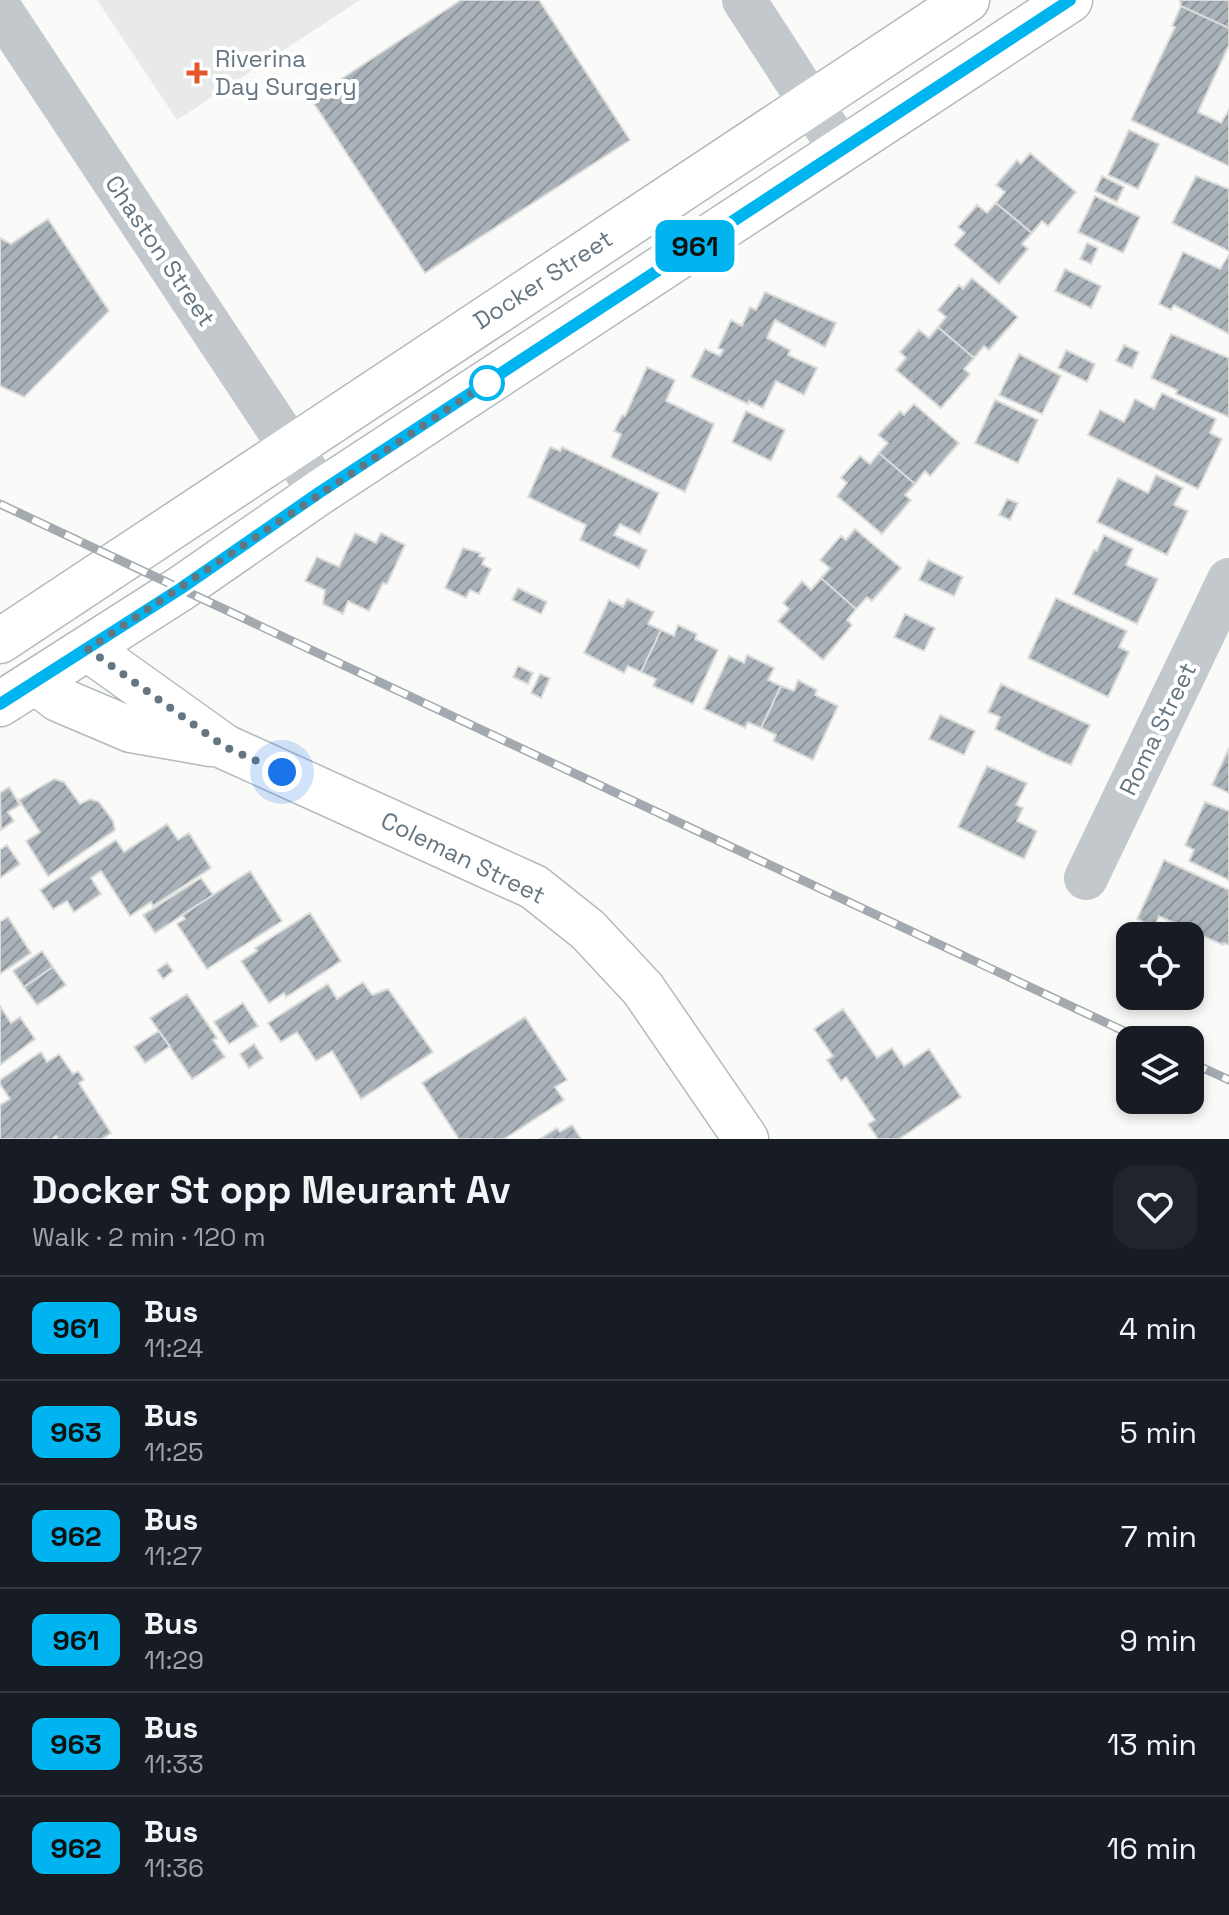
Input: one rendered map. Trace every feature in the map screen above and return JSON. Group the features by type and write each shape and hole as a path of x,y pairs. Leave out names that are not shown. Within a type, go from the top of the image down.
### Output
{"main road":[{"name":"Docker Street","path":"0,641 967,0"},
{"path":"18,693 1070,0"},
{"name":"Coleman Street","path":"88,649 225,747 534,887 588,930 643,989 746,1139"},
{"name":"Coleman Street","path":"18,693 58,699 131,730 225,747"}],"street":[{"path":"744,0 841,150"},
{"name":"Chaston Street","path":"0,9 320,492"},
{"name":"Roma Street","path":"1086,878 1229,580"}],"shaded area":[{"name":"Riverina Day Surgery","path":"97,0 360,0 177,120"}],"building":[{"path":"461,0 539,0 630,140 425,273 311,99"},
{"path":"1180,0 1229,0 1229,28 1181,6"},
{"path":"1181,6 1229,28 1229,45 1198,112 1221,123 1229,110 1229,166 1131,120 1175,27 1172,26"},
{"path":"1129,130 1159,144 1138,189 1108,175"},
{"path":"1030,153 1076,192 1048,226 1042,221 1032,233 996,203 1005,192 996,185 1017,160 1021,164"},
{"path":"1102,176 1124,187 1117,202 1095,191"},
{"path":"1196,176 1229,189 1229,251 1172,223"},
{"path":"1095,196 1140,217 1123,253 1078,232"},
{"path":"996,203 1032,233 1022,244 1028,249 999,284 954,245 965,233 958,227 977,205 987,213"},
{"path":"48,219 109,311 24,397 0,386 0,238 11,244"},
{"path":"1087,243 1098,248 1091,264 1080,259"},
{"path":"1183,252 1220,269 1229,255 1229,334 1174,305 1171,310 1159,304"},
{"path":"1065,269 1101,286 1091,308 1055,291"},
{"path":"972,278 1018,317 989,350 984,346 974,358 938,327 946,317 938,310 959,285 963,289"},
{"path":"765,292 836,323 825,347 775,320 767,338 790,350 788,355 817,368 804,395 776,381 763,408 691,377 705,349 720,356 723,350 718,348 731,320 742,326 750,307 756,310"},
{"path":"938,327 974,358 964,369 970,374 941,408 896,370 906,358 900,352 919,330 929,338"},
{"path":"1171,334 1229,358 1229,417 1176,394 1177,390 1151,378"},
{"path":"1124,345 1139,352 1132,368 1116,361"},
{"path":"1066,350 1095,364 1087,382 1058,368"},
{"path":"1019,354 1061,376 1042,414 999,395"},
{"path":"647,367 675,380 666,401 714,424 685,492 611,457 621,434 614,431 622,415 625,416"},
{"path":"1162,393 1216,419 1210,433 1222,439 1198,489 1088,435 1100,410 1124,422 1135,399 1154,409"},
{"path":"995,400 1038,420 1018,463 975,443"},
{"path":"914,404 959,443 930,476 925,471 915,484 879,453 888,443 878,435 900,411 904,415"},
{"path":"746,411 785,430 771,461 732,442"},
{"path":"550,447 560,451 562,447 659,493 640,534 620,524 614,535 647,550 639,568 580,540 586,525 528,497"},
{"path":"879,453 915,484 905,495 911,500 882,534 837,496 847,483 841,478 860,456 870,464"},
{"path":"1156,475 1183,488 1174,505 1188,511 1167,555 1097,522 1118,478 1148,493"},
{"path":"1007,499 1018,503 1010,520 999,515"},
{"path":"855,529 901,568 872,601 867,597 856,609 821,578 830,568 820,560 841,536 846,540"},
{"path":"355,533 376,543 381,533 405,545 387,584 383,583 369,611 348,601 343,614 323,604 325,590 305,581 317,557 339,567"},
{"path":"1104,535 1133,549 1126,565 1158,579 1137,624 1073,594"},
{"path":"463,548 480,553 479,556 485,558 482,564 491,569 479,594 470,590 466,598 445,588"},
{"path":"928,560 963,577 954,596 919,580"},
{"path":"821,578 856,609 847,620 852,625 823,660 778,621 789,609 783,603 802,581 811,590"},
{"path":"518,588 547,602 541,614 512,600"},
{"path":"1056,598 1127,631 1119,647 1129,652 1108,697 1028,658"},
{"path":"627,599 654,612 648,624 661,630 641,672 628,666 624,673 584,653 609,600 623,607"},
{"path":"905,614 935,628 924,651 894,637"},
{"path":"678,625 697,634 695,639 718,650 693,704 653,686 656,679 641,672 661,630 674,636"},
{"path":"747,655 774,668 768,680 781,686 761,728 748,722 745,728 704,709 729,656 744,663"},
{"path":"518,666 533,673 528,684 513,677"},
{"path":"540,674 550,678 541,698 531,693"},
{"path":"798,680 817,690 815,695 838,706 813,760 773,741 776,735 761,728 781,686 794,691"},
{"path":"1001,684 1090,725 1071,765 995,729 1000,717 988,712"},
{"path":"940,715 975,731 964,755 929,739"},
{"path":"1229,748 1229,793 1212,785"},
{"path":"987,766 1027,783 1016,805 1023,808 1017,821 1037,831 1024,859 958,827"},
{"path":"54,779 64,782 80,804 90,799 99,802 113,821 115,830 48,876 26,841 40,832 19,800"},
{"path":"9,787 20,805 8,812 14,821 1,830 0,793"},
{"path":"1205,802 1229,811 1229,880 1189,861 1194,850 1185,845"},
{"path":"167,824 178,840 189,833 211,868 153,906 151,902 130,916 101,871 91,878 101,894 74,912 67,901 53,909 40,890 116,840 124,852"},
{"path":"7,845 20,864 0,878 0,850"},
{"path":"1164,860 1229,890 1229,945 1204,936 1204,922 1172,922 1159,916 1156,922 1137,919"},
{"path":"250,871 282,921 207,969 177,924 185,919 182,915"},
{"path":"201,878 213,895 155,933 143,915"},
{"path":"310,913 341,961 286,997 284,993 269,1003 241,961 257,951 255,948"},
{"path":"8,917 31,953 0,974 0,922"},
{"path":"42,951 53,967 24,987 13,971"},
{"path":"167,963 173,971 163,979 157,970"},
{"path":"53,967 66,985 37,1005 24,987"},
{"path":"363,982 372,995 388,989 433,1052 361,1099 332,1051 316,1061 297,1032 281,1042 268,1023 328,984 337,999"},
{"path":"187,994 217,1038 213,1040 225,1057 192,1079 150,1018"},
{"path":"243,1003 258,1026 229,1044 214,1022"},
{"path":"0,1006 11,1023 20,1017 35,1039 0,1065"},
{"path":"843,1009 877,1058 892,1048 904,1066 929,1049 961,1097 899,1139 878,1139 868,1124 875,1120 846,1077 841,1081 827,1060 833,1056 814,1029"},
{"path":"525,1017 567,1080 555,1087 564,1100 504,1139 459,1139 422,1083"},
{"path":"159,1031 170,1046 145,1063 134,1047"},
{"path":"254,1044 263,1058 249,1068 240,1054"},
{"path":"41,1052 47,1062 59,1054 73,1074 78,1071 84,1080 79,1083 111,1133 102,1139 58,1139 56,1136 52,1139 0,1139 0,1105 10,1099 0,1080"},
{"path":"572,1125 581,1139 540,1139 557,1128 560,1132"}],"railway":[{"path":"0,504 1116,1027"},
{"path":"1204,1068 1229,1080"}],"bus line":[{"name":"961","path":"0,704 180,589 320,492 1070,0"}],"place":[{"name":"Riverina Day Surgery","path":"197,73"}],"route":[{"path":"282,772 225,747 88,649 487,383"}]}
